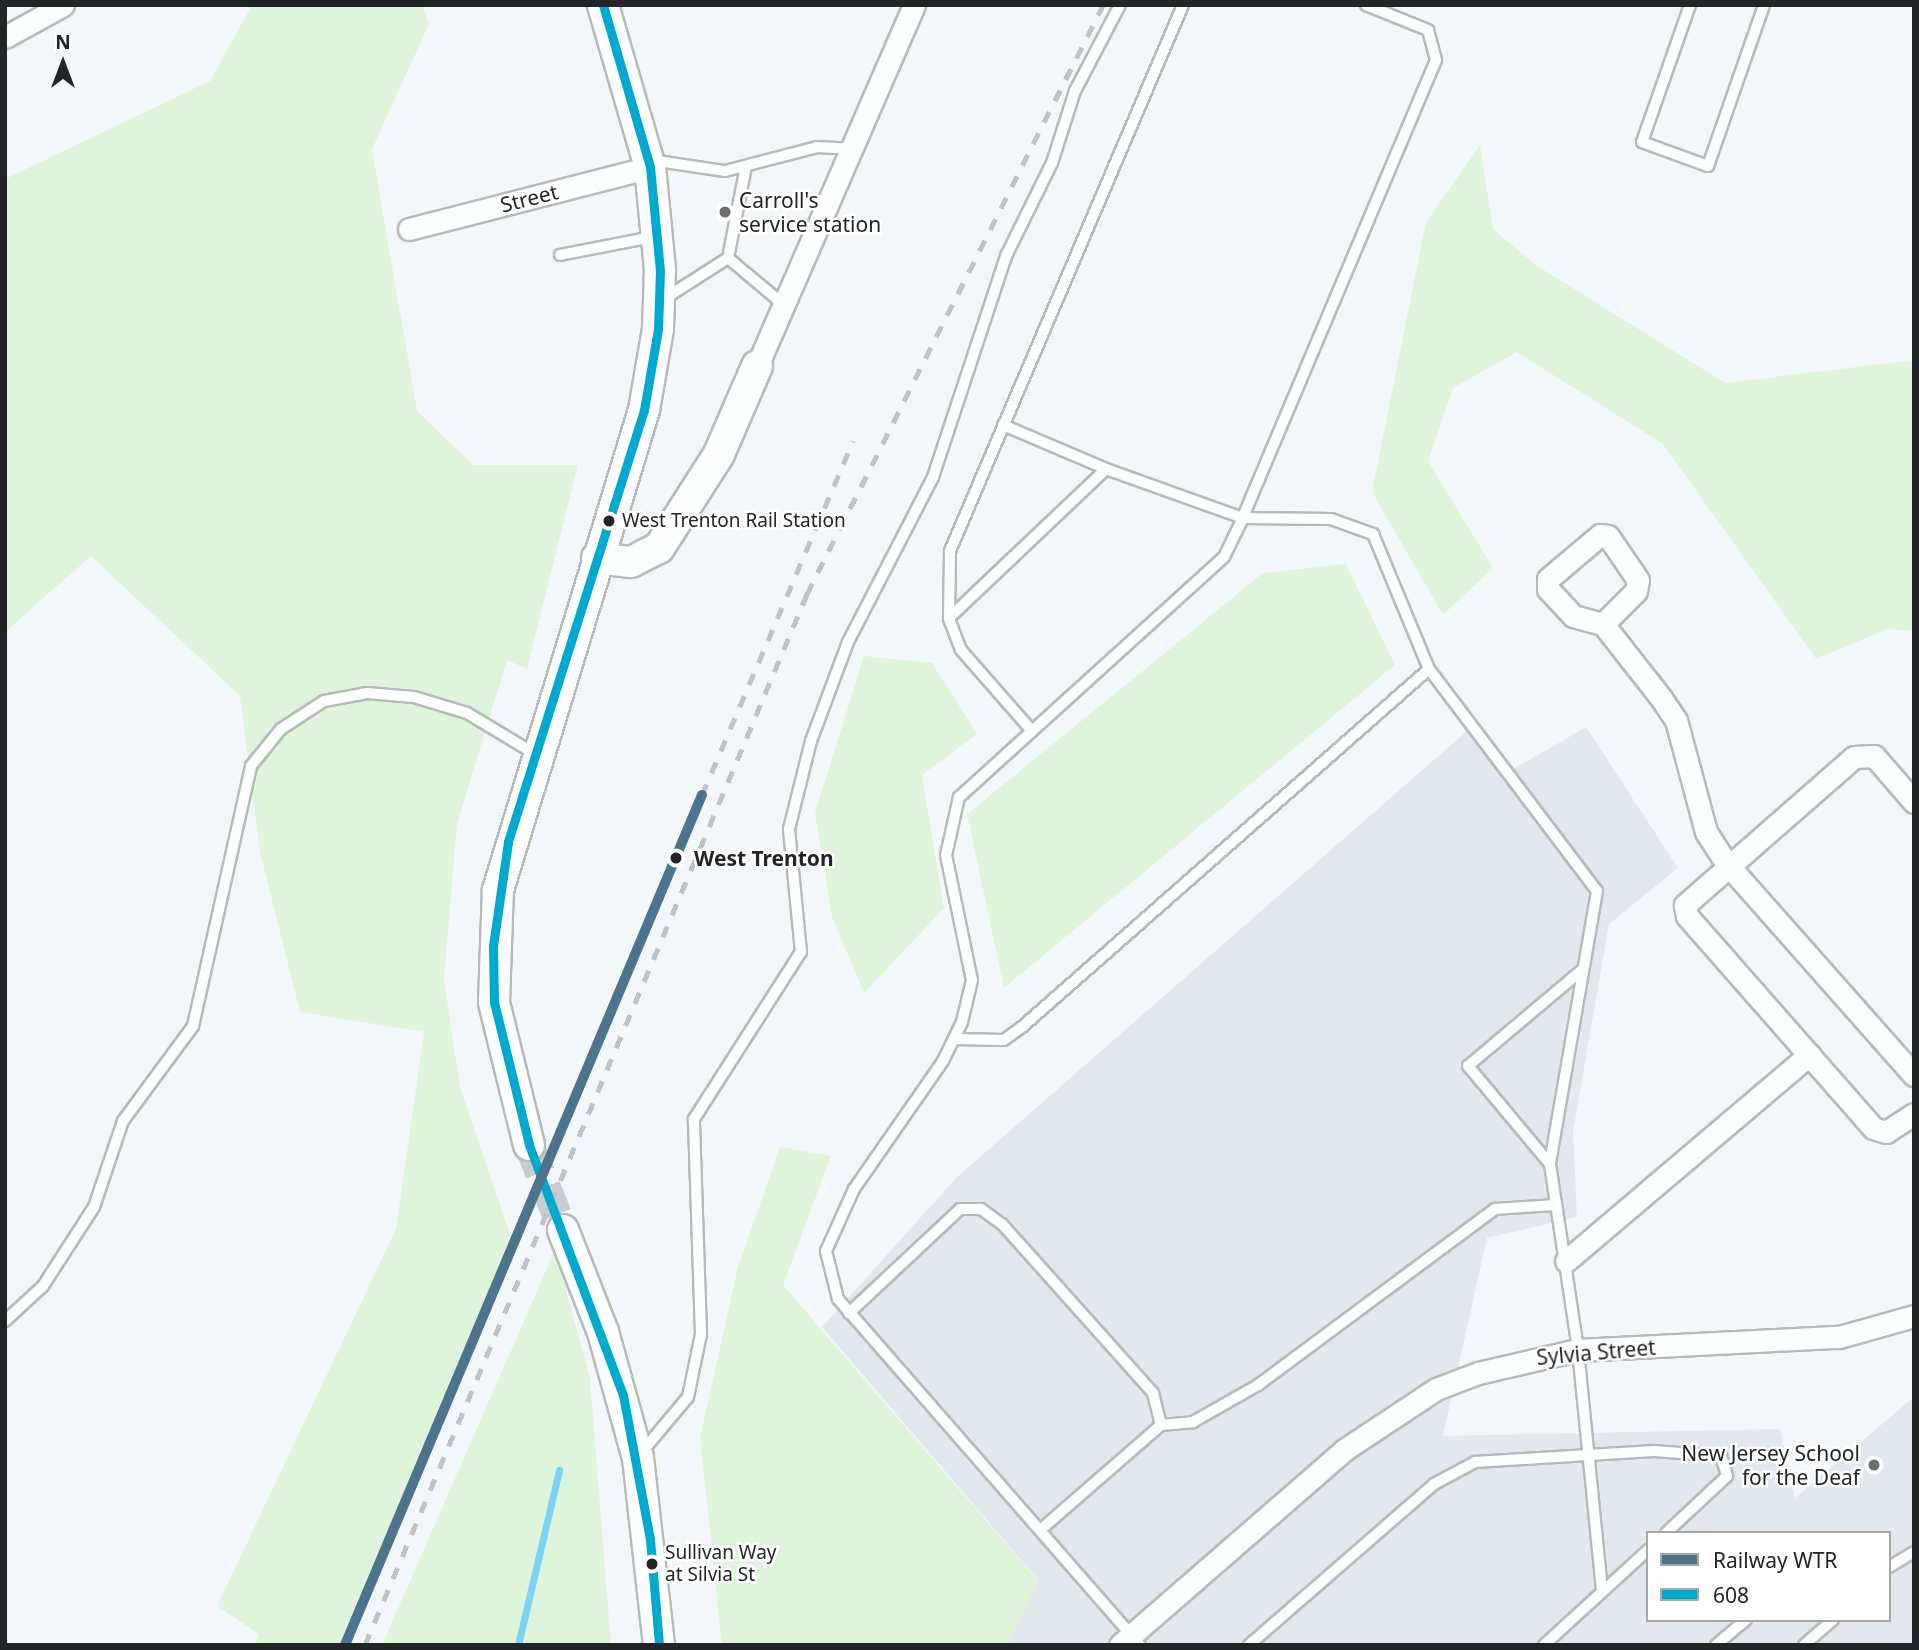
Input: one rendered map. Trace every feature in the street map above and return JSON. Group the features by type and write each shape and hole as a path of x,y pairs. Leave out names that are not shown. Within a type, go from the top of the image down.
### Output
{"main road":[{"path":"529,1145 503,1058 493,946 508,842 645,410 659,303 658,236 649,164 603,5"},
{"path":"597,558 631,562 659,548 719,454 757,366"},
{"path":"563,1230 603,1332 638,1458 659,1645"}],"street":[{"path":"5,37 63,5"},
{"path":"757,366 914,5"},
{"name":"Street","path":"409,229 649,164"},
{"path":"1603,624 1636,591 1637,580 1608,536 1600,535 1547,584 1573,617 1603,624 1676,720 1706,832 1727,864 1914,1075"},
{"path":"1914,802 1874,756 1854,757 1689,896 1687,916 1873,1128 1886,1132 1914,1114"},
{"path":"1566,1261 1809,1055"},
{"name":"Sylvia Street","path":"1130,1642 1385,1419 1478,1373 1578,1350 1827,1338 1914,1316"}],"lane":[{"path":"638,1458 688,1397 701,1334 694,1119 801,952 789,829 811,741 848,642 933,477 1006,256 1052,163 1075,91 1120,5"},
{"path":"1032,731 961,650 949,618 950,551 1183,5"},
{"path":"1130,1642 1040,1530 849,1313 831,1287 828,1243 854,1189 954,1039 972,980 946,855 949,820 959,797 1224,557 1243,518 1436,60 1428,30 1366,5"},
{"path":"1690,5 1642,142 1709,166 1764,5"},
{"path":"649,164 725,171 817,147 851,149"},
{"path":"659,303 728,258 746,166"},
{"path":"560,255 658,236"},
{"path":"728,258 784,305"},
{"path":"1003,425 1105,468 1243,518 1331,519 1373,534 1429,670 1597,891 1550,1164 1578,1350 1602,1592"},
{"path":"949,618 1105,468"},
{"path":"954,1039 1004,1040 1022,1027 1429,670"},
{"path":"5,1321 43,1286 94,1207 123,1121 193,1026 250,766 281,729 324,701 367,693 414,696 467,713 535,754"},
{"path":"1550,1164 1468,1066 1583,969"},
{"path":"1040,1530 1161,1425 1193,1422 1258,1385 1495,1209 1556,1205"},
{"path":"849,1313 960,1209 981,1209 1002,1224 1153,1392 1161,1425"},
{"path":"1249,1645 1459,1467 1588,1455 1721,1456 1727,1476 1668,1531"},
{"path":"1544,1645 1646,1552"},
{"path":"1891,1566 1914,1552"},
{"path":"1716,1645 1744,1622"},
{"path":"1804,1645 1831,1622"}],"shaded area":[{"path":"1586,727 1678,868 1609,924 1573,1132 1577,1217 1487,1238 1443,1436 1780,1429 1795,1498 1914,1397 1914,1645 1007,1645 1038,1580 822,1327 957,1177 1467,731 1505,774"}],"green space":[{"path":"252,5 422,5 429,24 372,149 417,411 473,465 578,465 527,669 507,660 457,824 444,979 460,1087 515,1249 350,1645 255,1645 259,1634 217,1606 396,1229 424,1032 300,1012 260,852 240,696 91,556 5,632 5,179 210,81"},
{"path":"1480,145 1493,229 1536,265 1725,383 1914,360 1914,631 1887,629 1816,659 1663,444 1517,352 1453,388 1428,461 1493,568 1443,615 1372,492 1426,222"},
{"path":"1346,564 1395,665 1004,988 967,814 1263,573"},
{"path":"864,656 932,663 977,734 922,775 944,908 864,993 832,917 815,813"},
{"path":"780,1147 831,1156 783,1285 1038,1581 1007,1645 722,1645 700,1437 738,1267"},
{"path":"555,1250 590,1378 611,1645 382,1645"}],"waterway":[{"path":"518,1645 559,1470"}],"tunnel":[{"path":"529,1145 563,1230"}],"railway":[{"path":"365,1645 807,594 1103,5"},
{"path":"702,795 853,441"}],"rail line":[{"name":"WTR","path":"345,1645 702,795"}],"transit line":[{"name":"608","path":"603,5 650,167 660,270 658,329 644,410 508,842 493,946 494,1002 529,1145 623,1395 650,1539 659,1645"}],"place":[{"name":"Carroll's service station","path":"725,212"},
{"name":"West Trenton Rail Station","path":"609,521"},
{"name":"West Trenton","path":"676,858"},
{"name":"New Jersey School for the Deaf","path":"1874,1465"},
{"name":"Sullivan Way at Silvia St","path":"652,1564"}]}
